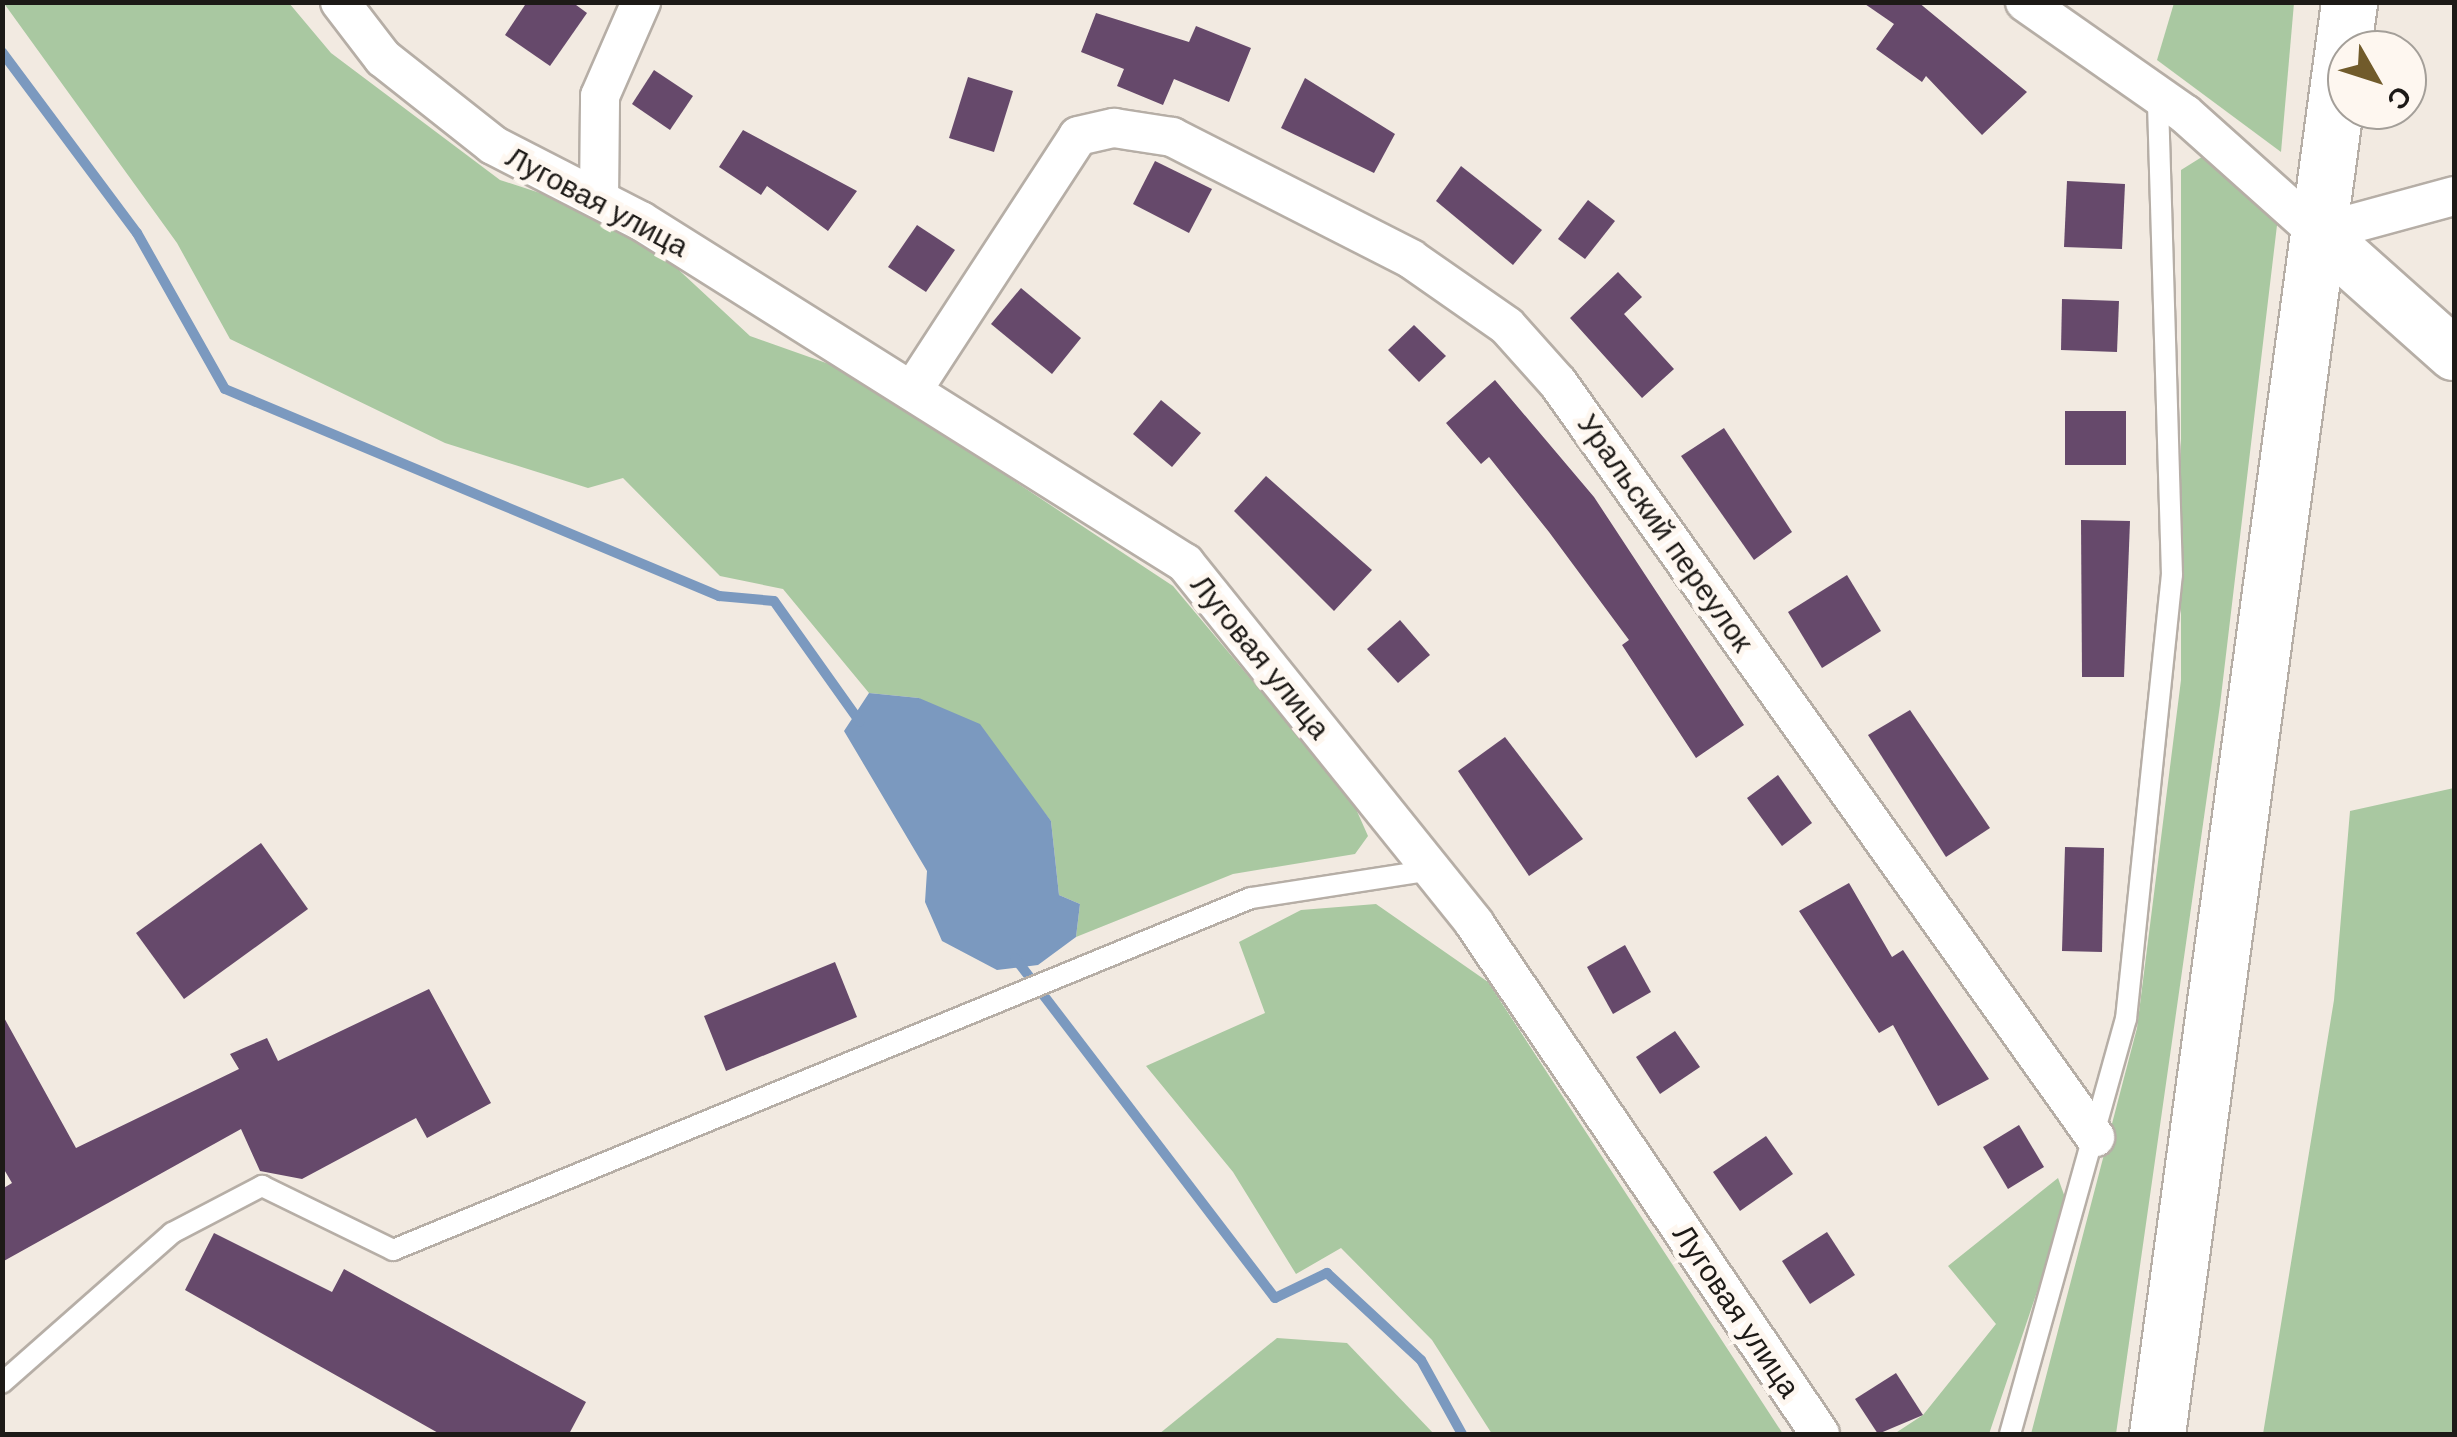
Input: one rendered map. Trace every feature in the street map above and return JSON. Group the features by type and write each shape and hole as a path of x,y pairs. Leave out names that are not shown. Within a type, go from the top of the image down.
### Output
{"main road":[{"path":"2157,1434 2350,2"}],"street":[{"name":"Луговая улица","path":"340,2 383,58 493,145 598,199 1185,563 1431,870 1820,1434"},
{"path":"598,199 600,96 641,2"},
{"path":"2025,2 2158,95 2454,354"},
{"name":"Уральский переулок","path":"912,391 1078,136 1114,128 1172,137 1411,259 1507,326 1558,382 2095,1137"},
{"path":"2318,233 2454,196"}],"lane":[{"path":"2010,1434 2126,1019 2172,575 2158,95"},
{"path":"2,1383 172,1233 262,1186 392,1250 1251,898 1431,870"}],"green space":[{"path":"3,2 289,3 331,53 500,180 592,210 668,260 750,336 846,370 1173,586 1352,800 1368,836 1355,854 1233,874 1076,937 1080,904 1059,895 1051,821 1021,783 919,698 869,693 783,589 720,576 623,478 588,488 445,443 230,339 177,243"},
{"path":"2174,3 2294,3 2281,152 2157,60"},
{"path":"2205,155 2280,200 2220,705 2116,1434 2031,1434 2137,1028 2181,680 2181,170"},
{"path":"2454,788 2454,1434 2263,1434 2334,1000 2350,811"},
{"path":"1376,904 1488,982 1783,1434 1492,1434 1432,1340 1341,1248 1296,1274 1233,1172 1146,1066 1265,1013 1239,942 1301,910"},
{"path":"2058,1178 2067,1203 1989,1434 1894,1434 1923,1415 1996,1324 1948,1266"},
{"path":"1277,1338 1347,1343 1434,1434 1159,1434"}],"water":[{"path":"869,693 919,698 980,724 1051,821 1059,895 1080,904 1076,937 1038,965 997,970 942,941 925,902 927,871 844,731"}],"building":[{"path":"527,2 572,2 587,13 550,66 505,35"},
{"path":"1862,2 1918,2 2027,92 1982,135 1926,76 1922,82 1876,49 1894,24"},
{"path":"1096,13 1189,42 1196,26 1251,48 1229,102 1174,79 1163,105 1117,86 1124,69 1081,52"},
{"path":"654,70 693,96 670,130 632,104"},
{"path":"968,77 1013,91 994,152 949,138"},
{"path":"1305,78 1395,134 1374,173 1281,128"},
{"path":"743,130 857,191 828,231 767,186 761,195 719,167"},
{"path":"1155,161 1212,189 1189,233 1133,204"},
{"path":"1461,166 1542,230 1513,265 1436,201"},
{"path":"2067,181 2125,184 2122,249 2064,247"},
{"path":"1588,200 1615,221 1585,259 1558,239"},
{"path":"917,225 955,250 926,292 888,267"},
{"path":"1618,272 1642,297 1624,314 1674,369 1642,398 1570,318"},
{"path":"1021,288 1081,338 1052,374 991,324"},
{"path":"2062,299 2119,301 2117,352 2061,350"},
{"path":"1414,325 1446,356 1419,382 1388,350"},
{"path":"1495,380 1594,497 1744,725 1696,758 1622,645 1629,640 1549,532 1489,457 1481,464 1446,423"},
{"path":"1161,400 1201,433 1172,467 1133,434"},
{"path":"2065,411 2126,411 2126,465 2065,465"},
{"path":"1724,428 1792,532 1754,560 1681,456"},
{"path":"1266,476 1372,570 1334,611 1234,511"},
{"path":"2081,520 2130,521 2124,677 2082,677"},
{"path":"1847,575 1881,631 1822,668 1788,612"},
{"path":"1400,620 1430,655 1398,683 1367,649"},
{"path":"1910,710 1990,828 1946,857 1868,735"},
{"path":"1505,737 1583,839 1529,876 1458,771"},
{"path":"1778,775 1812,823 1782,846 1747,798"},
{"path":"261,843 308,909 184,999 136,933"},
{"path":"2065,847 2104,848 2102,952 2062,951"},
{"path":"1849,883 1892,957 1903,950 1989,1079 1938,1106 1893,1025 1879,1033 1799,911"},
{"path":"1625,945 1651,992 1613,1014 1587,967"},
{"path":"835,962 857,1017 726,1071 704,1016"},
{"path":"429,989 491,1103 427,1138 416,1118 302,1179 260,1171 241,1129 2,1262 2,1189 12,1183 2,1166 2,1014 76,1148 239,1069 230,1054 267,1038 278,1061"},
{"path":"1675,1031 1700,1067 1660,1094 1636,1057"},
{"path":"2019,1125 2044,1167 2008,1189 1983,1147"},
{"path":"1766,1136 1793,1174 1740,1211 1713,1172"},
{"path":"1827,1232 1855,1275 1810,1304 1782,1261"},
{"path":"214,1233 332,1292 344,1269 586,1402 569,1434 440,1434 185,1290"},
{"path":"1896,1373 1923,1415 1878,1434 1855,1399"}],"waterway":[{"path":"2,52 137,233 225,389 719,596 774,601 860,722"},
{"path":"1015,958 1275,1298 1327,1273 1421,1360 1462,1434"}]}
